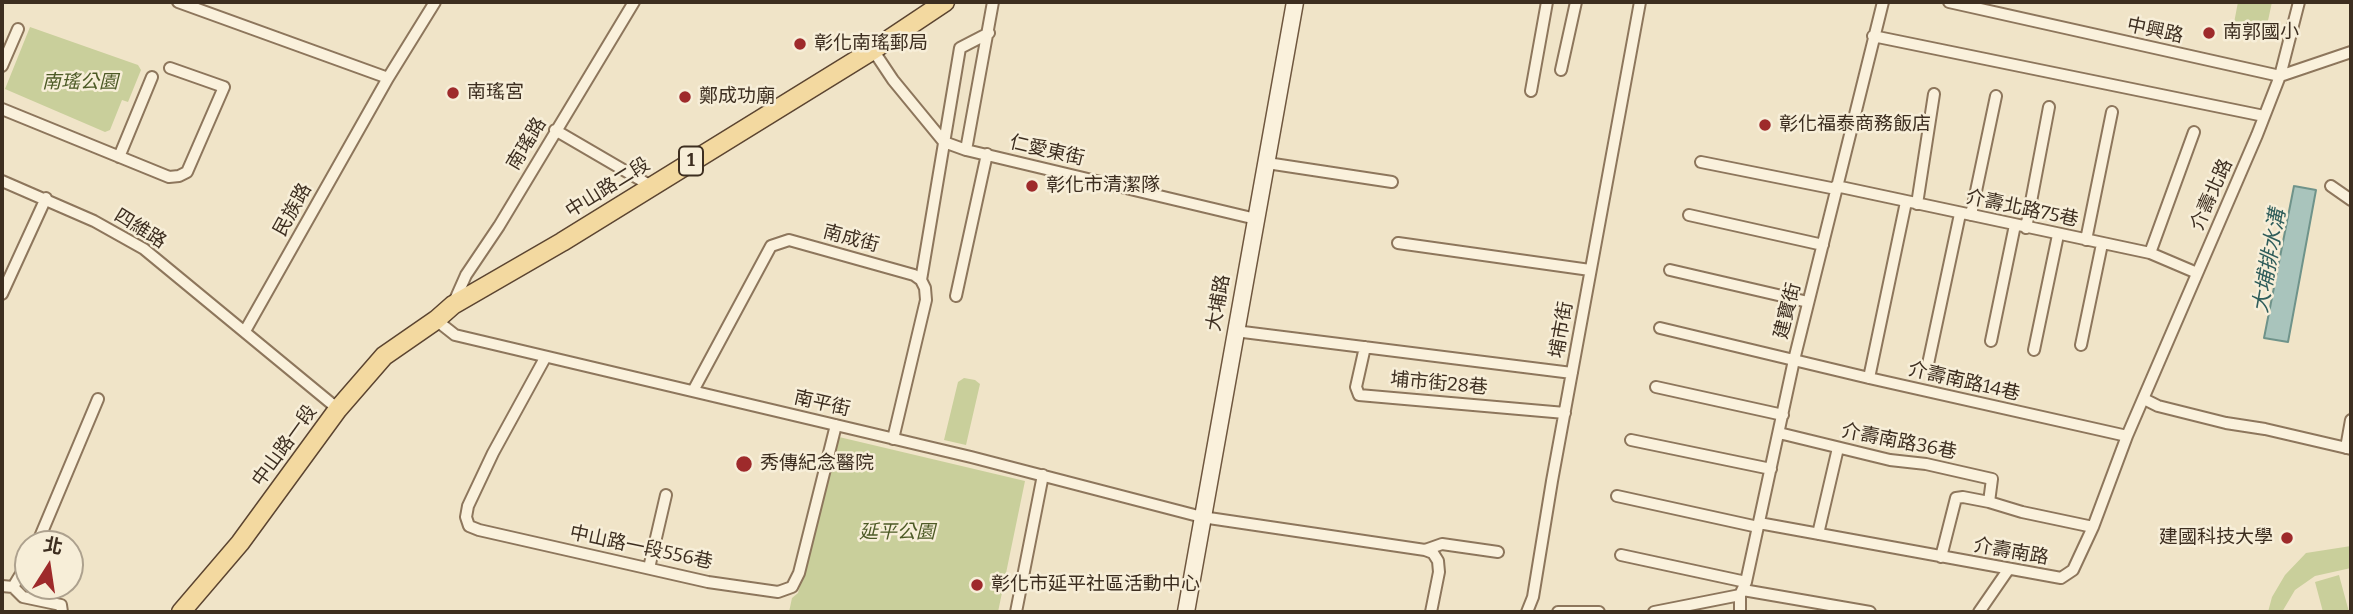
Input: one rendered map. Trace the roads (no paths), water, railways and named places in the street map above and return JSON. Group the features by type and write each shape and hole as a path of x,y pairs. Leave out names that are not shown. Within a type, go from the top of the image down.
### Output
{"main road":[{"name":"中山路二段","path":"436,320 453,305 562,242 873,50 945,2"},
{"name":"大埔路","path":"1186,612 1295,2"},
{"name":"中山路一段","path":"181,612 240,543 338,409 384,356 436,320"}],"street":[{"path":"178,2 388,78"},
{"name":"民族路","path":"245,331 388,78 435,2"},
{"name":"南瑤路","path":"453,305 466,275 499,226 634,2"},
{"path":"967,150 993,2"},
{"path":"1531,91 1547,2"},
{"path":"1562,71 1576,2"},
{"name":"埔市街","path":"1235,331 1572,373 1640,2"},
{"name":"建寶街","path":"1740,612 1794,360 1883,2"},
{"name":"中興路","path":"1949,2 2280,76"},
{"name":"介壽北路","path":"2144,399 2280,76 2299,2"},
{"path":"2,66 18,29"},
{"path":"893,439 926,300 926,288 921,280 960,48 989,33"},
{"path":"1873,36 2264,116"},
{"path":"873,50 892,80 944,142"},
{"path":"2280,76 2351,52"},
{"path":"2,109 169,177 179,176 187,172 224,88 170,68"},
{"path":"119,157 152,77"},
{"path":"1869,378 1912,203 1934,94"},
{"path":"1928,364 1996,96"},
{"path":"1991,341 2049,107"},
{"path":"2086,240 2112,112"},
{"path":"555,130 651,186"},
{"path":"2150,253 2194,132"},
{"name":"仁愛東街","path":"944,142 967,150 1256,219"},
{"path":"956,296 987,154"},
{"name":"介壽北路75巷","path":"1701,162 2150,253 2197,273"},
{"path":"1267,163 1392,182"},
{"name":"四維路","path":"2,181 46,198 144,249 245,331"},
{"path":"2331,186 2351,200"},
{"path":"2,294 46,198"},
{"path":"1689,215 1823,245"},
{"path":"2034,350 2058,235"},
{"name":"南成街","path":"693,391 771,246 789,240 914,275 921,280"},
{"path":"1398,243 1590,270"},
{"path":"2081,345 2102,244"},
{"path":"1670,270 1808,302"},
{"name":"南平街","path":"436,320 456,335 545,358 836,425 1202,517 1424,550 1442,544 1498,552"},
{"name":"介壽南路14巷","path":"1660,328 2127,436"},
{"path":"245,331 338,409"},
{"name":"埔市街28巷","path":"1365,347 1356,387 1359,395 1565,413"},
{"name":"中山路一段556巷","path":"545,358 493,453 468,506 468,526 708,582 779,592 792,587 799,573 836,425"},
{"path":"1527,612 1532,597 1572,373"},
{"path":"1656,387 1783,415"},
{"path":"2144,399 2158,406 2225,423 2265,429 2348,449 2351,420"},
{"name":"介壽南路","path":"1617,496 1759,525 2061,578 2073,570 2093,527 2144,399"},
{"path":"43,530 98,400"},
{"name":"介壽南路36巷","path":"1779,433 1838,449 1889,460 1926,464 1992,479 1989,502"},
{"path":"1631,440 1771,469"},
{"path":"1818,534 1838,449"},
{"path":"1016,612 1042,475"},
{"path":"649,568 666,495"},
{"path":"1941,557 1956,498 1989,502 2093,527"},
{"path":"1424,550 1433,553 1438,561 1439,572 1431,612"},
{"path":"1621,555 1743,589 1870,612"},
{"path":"1979,612 2008,570"},
{"path":"7,587 23,597 61,605 62,612"},
{"path":"1654,612 1743,589"},
{"path":"1558,612 1599,612"}],"water":[{"path":"2294,186 2316,190 2288,342 2264,338"}],"place":[{"name":"南郭國小","path":"2209,33"},
{"name":"彰化南瑤郵局","path":"800,44"},
{"name":"南瑤宮","path":"453,93"},
{"name":"鄭成功廟","path":"685,97"},
{"name":"彰化福泰商務飯店","path":"1765,125"},
{"name":"彰化市清潔隊","path":"1032,186"},
{"name":"秀傳紀念醫院","path":"744,464"},
{"name":"建國科技大學","path":"2287,538"},
{"name":"彰化市延平社區活動中心","path":"977,585"}],"park label":[{"name":"南瑤公園","path":"80,83"},
{"name":"延平公園","path":"897,533"}],"water label":[{"name":"大埔排水溝","path":"2270,261"}]}
